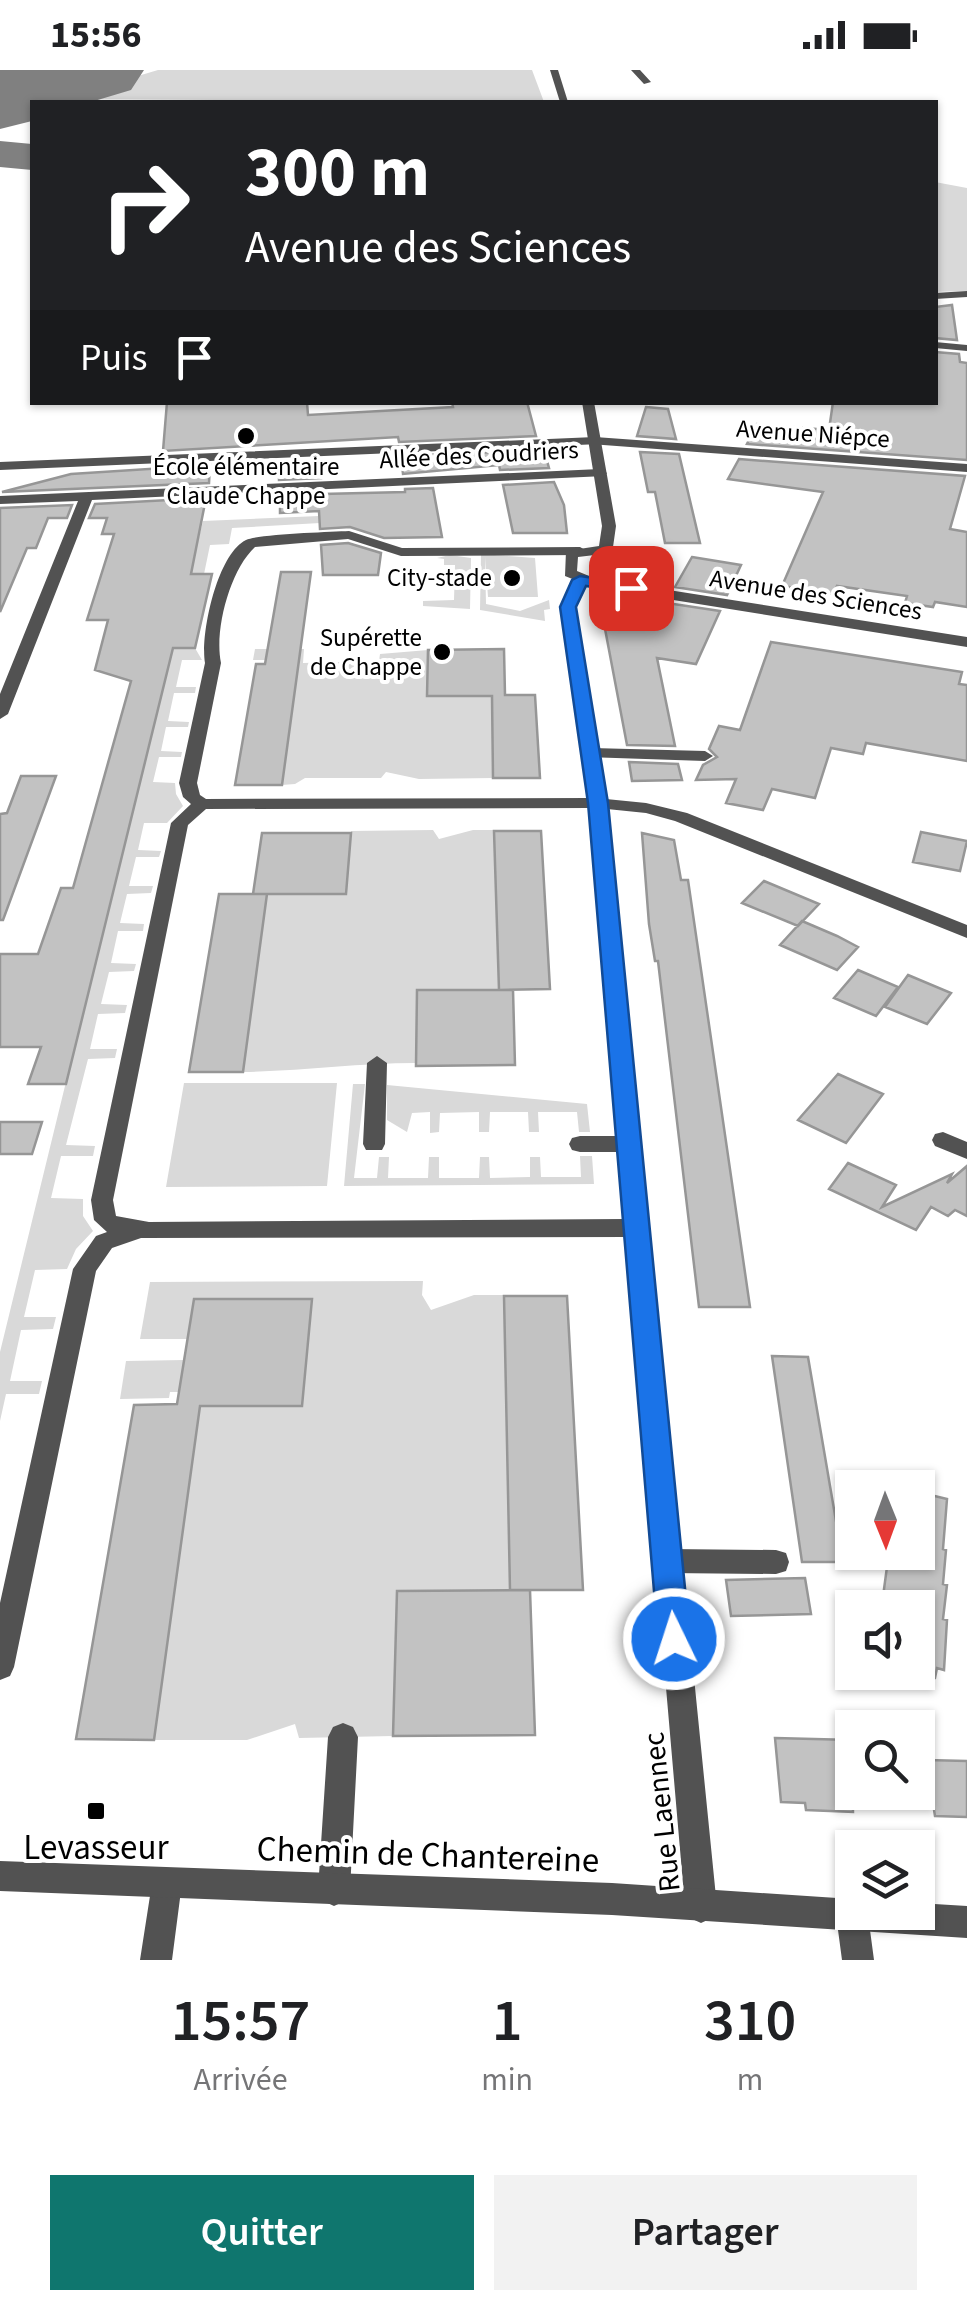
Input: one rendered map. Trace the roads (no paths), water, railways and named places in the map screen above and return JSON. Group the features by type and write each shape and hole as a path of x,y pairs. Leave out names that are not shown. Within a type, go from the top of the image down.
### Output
{"street":[{"path":"554,70 563,100"},
{"path":"635,70 647,82"},
{"path":"938,296 967,294"},
{"path":"938,346 967,348"},
{"path":"589,405 609,526 606,549"},
{"name":"Avenue Niépce","path":"0,466 595,441 967,468"},
{"name":"Allée des Coudriers","path":"0,500 600,473"},
{"path":"0,714 88,496"},
{"path":"580,550 571,554 568,564 573,577 605,584 624,574 620,558 606,549 425,554 396,552 350,536 262,540 243,548 223,586 210,648 213,663 188,783 192,797 202,804 598,803 646,808 681,817 967,932"},
{"name":"Avenue des Sciences","path":"624,574 658,593"},
{"name":"Rue Laennec","path":"580,580 568,607 598,803 701,1907"},
{"name":"Avenue des Sciences","path":"605,584 967,642"},
{"path":"592,753 685,752 706,756"},
{"path":"202,804 180,822 102,1200 106,1220 114,1226 149,1231 638,1228"},
{"path":"374,1144 377,1062"},
{"path":"943,1140 967,1150"},
{"path":"580,1144 630,1144"},
{"path":"0,1667 85,1269 104,1242 149,1231"},
{"path":"668,1562 776,1562"},
{"path":"334,1890 343,1737"},
{"name":"Chemin de Chantereine","path":"0,1876 612,1899 835,1914"},
{"path":"156,1960 166,1883"},
{"name":"Chemin de Chantereine","path":"935,1920 967,1922"},
{"path":"854,1930 858,1960"}],"place":[{"name":"École élémentaire Claude Chappe","path":"246,436"},
{"name":"City-stade","path":"512,578"},
{"name":"Supérette de Chappe","path":"442,652"},
{"name":"Levasseur","path":"96,1811"}]}
